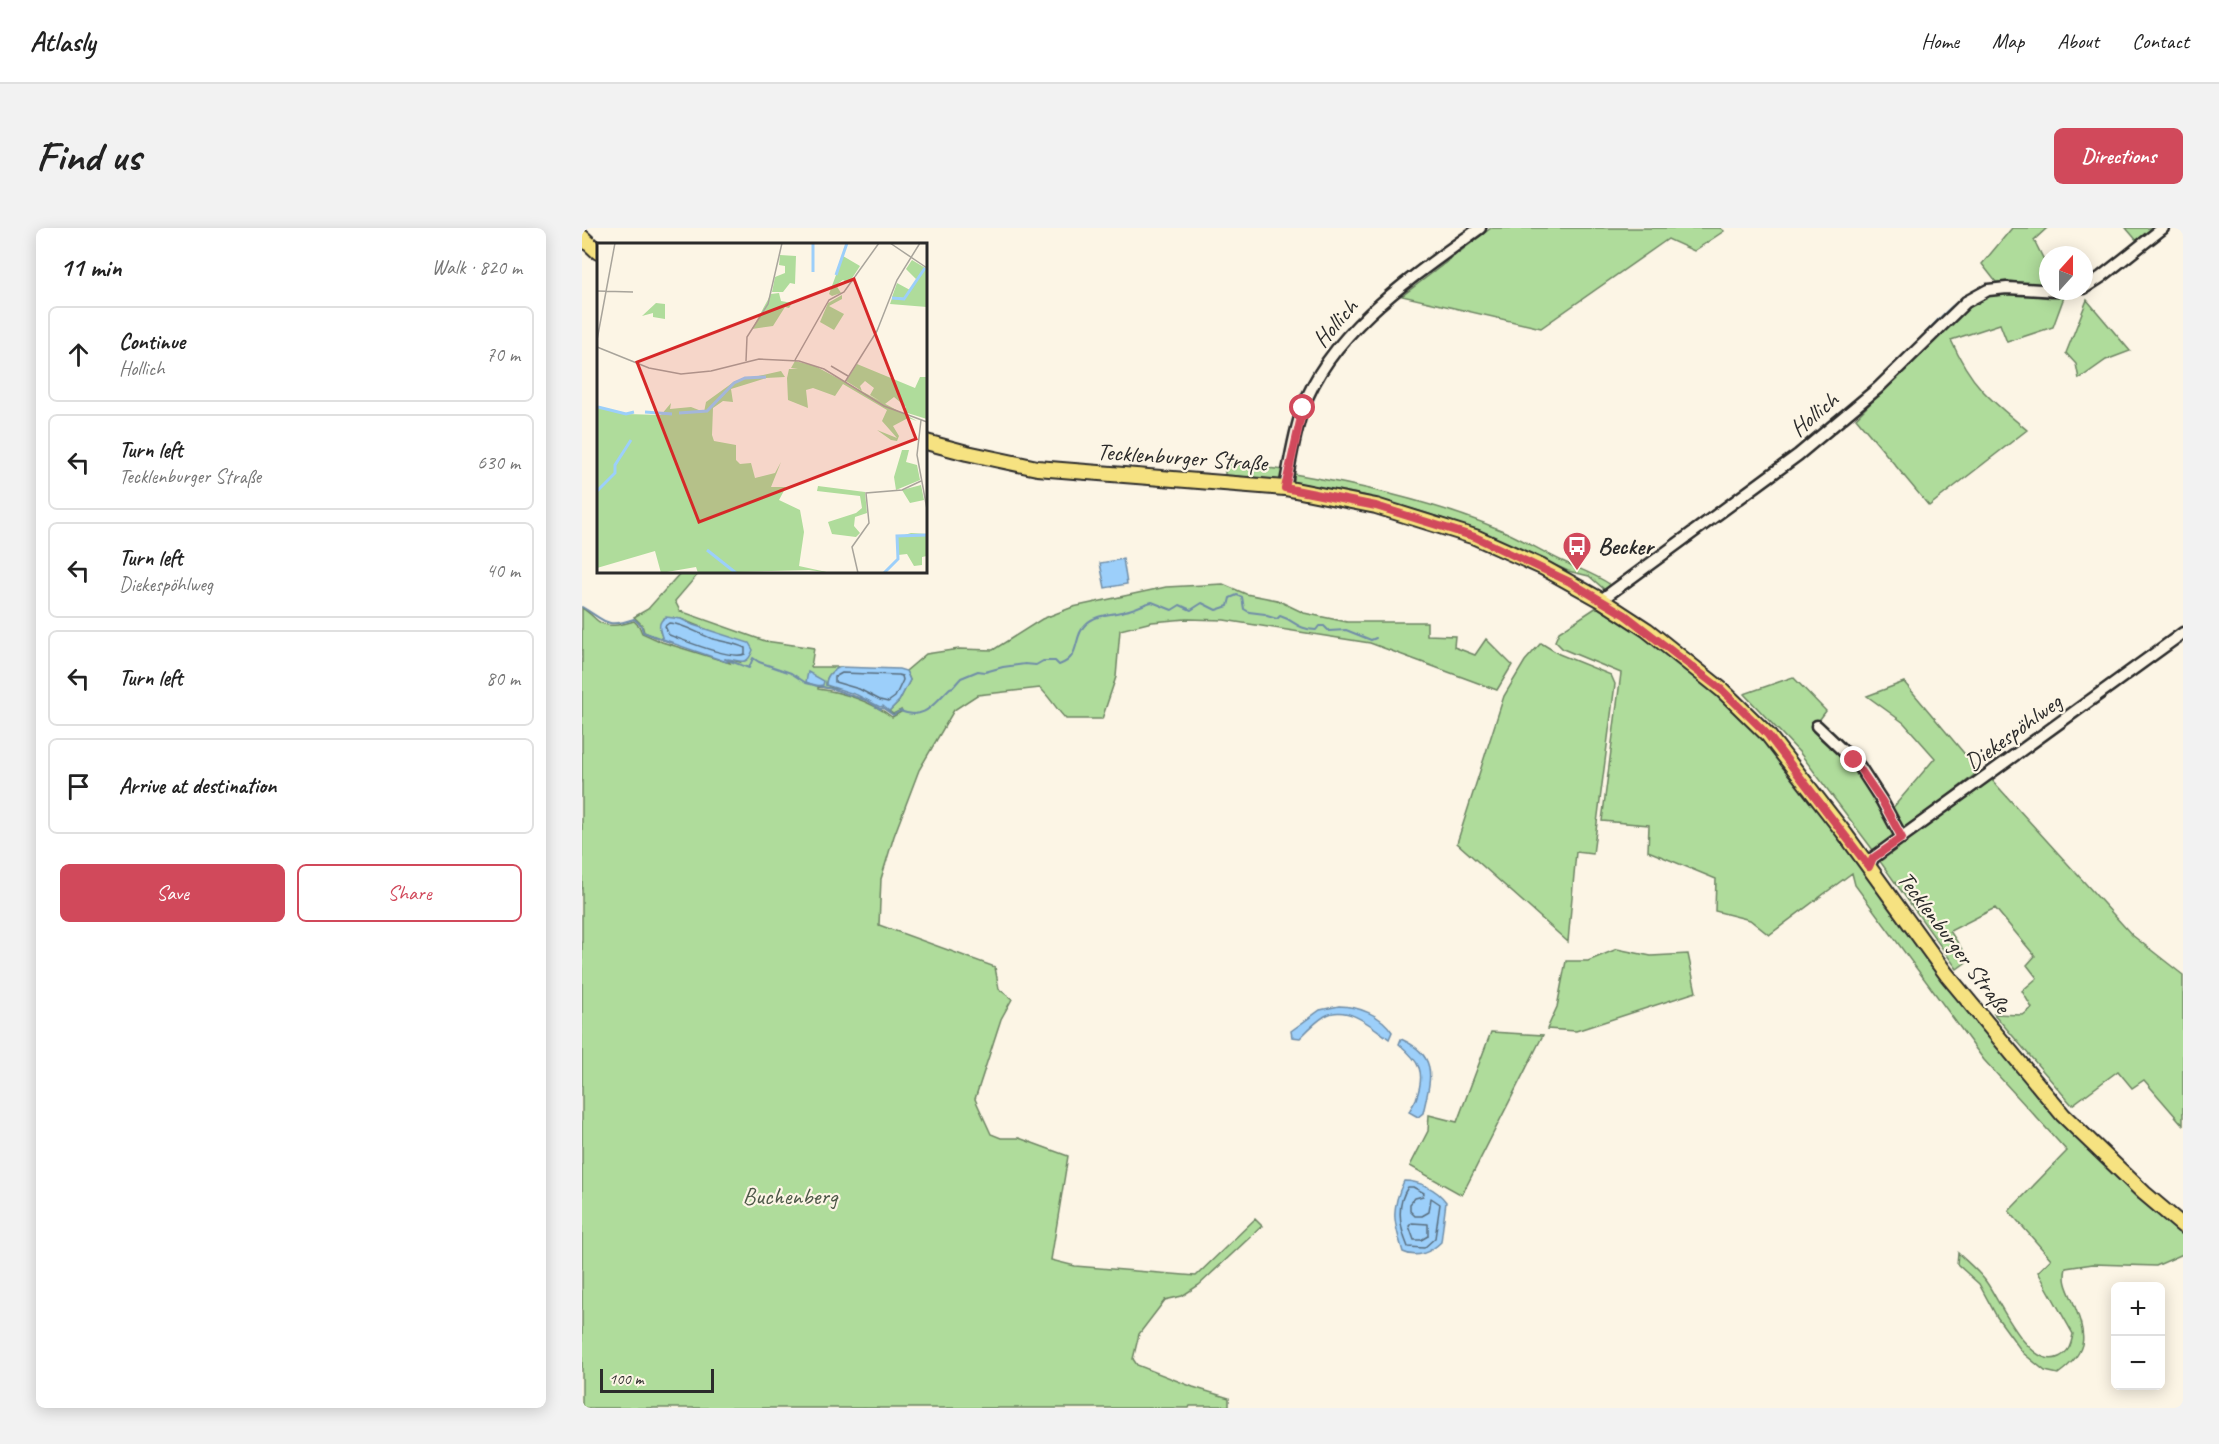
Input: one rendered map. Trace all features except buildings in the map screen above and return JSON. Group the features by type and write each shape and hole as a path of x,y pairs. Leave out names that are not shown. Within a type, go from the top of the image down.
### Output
{"main road":[{"path":"582,237 597,251"},
{"name":"Tecklenburger Straße","path":"927,442 1037,468 1285,488 1376,506 1475,537 1542,567 1601,600 1647,630 1722,690 1768,735 1869,867 1947,975 2063,1114 2183,1226"}],"street":[{"name":"Hollich","path":"1285,488 1303,408 1329,359 1364,317 1479,228"},
{"path":"2093,281 2163,228"},
{"name":"Hollich","path":"1601,600 1798,456 1878,388 1966,302 1988,290 2007,288 2039,290"},
{"name":"Diekespöhlweg","path":"1869,867 1873,858 2183,633"},
{"path":"1817,726 1860,767 1902,838"}],"green space":[{"path":"1491,228 1720,228 1724,231 1694,251 1668,239 1541,328 1402,296"},
{"path":"2012,228 2047,228 2034,240 2039,250 2039,286 2009,281 1996,282 1982,264"},
{"path":"2126,228 2156,228 2138,242"},
{"path":"2008,292 2039,296 2039,300 2063,300 2053,327 2007,342 2000,324 1951,340 1966,369 1982,390 2027,430 1929,506 1856,418 1965,307 1985,296"},
{"path":"2087,300 2130,351 2106,360 2079,379 2076,364 2066,353"},
{"path":"1225,463 1284,470 1281,480 1225,475"},
{"path":"1294,474 1373,490 1451,511 1509,534 1611,585 1605,590 1589,576 1568,571 1476,530 1426,513 1363,495 1294,482"},
{"name":"Buchenberg","path":"680,573 699,573 675,601 680,611 765,641 814,648 811,667 840,667 830,674 826,682 826,685 836,689 818,687 818,689 857,698 892,717 901,712 901,710 893,714 889,711 899,701 910,680 906,671 926,654 959,649 993,650 1042,619 1073,607 1166,587 1223,584 1246,594 1277,600 1304,613 1347,622 1427,622 1427,635 1455,636 1454,647 1475,655 1486,639 1512,665 1497,690 1370,643 1224,620 1186,619 1152,622 1120,630 1116,677 1102,719 1066,719 1040,688 977,695 954,710 919,770 894,836 881,879 879,925 995,967 999,989 1012,999 1001,1019 975,1099 991,1134 1001,1138 1019,1138 1068,1156 1051,1260 1075,1266 1196,1276 1255,1219 1262,1226 1199,1285 1182,1296 1165,1300 1139,1334 1133,1359 1137,1365 1193,1387 1229,1398 1229,1406 1190,1406 1189,1408 582,1408 582,608 606,625 634,621 642,633 662,642 730,663 728,659 740,662 718,634 681,619 660,630 663,640 644,632 642,625 634,617 648,609"},
{"path":"1597,607 1652,642 1713,692 1765,741 1871,880 2141,1196 2183,1233 2183,1254 2156,1266 2093,1264 2066,1268 2066,1284 2077,1312 2083,1341 2076,1357 2058,1374 2045,1371 2023,1353 1997,1317 1979,1284 1957,1264 1958,1253 1984,1279 2017,1332 2037,1354 2048,1359 2065,1353 2073,1334 2038,1272 2051,1259 2009,1211 2067,1151 1984,1060 1855,885 1852,873 1769,935 1750,920 1715,911 1716,879 1648,851 1649,825 1602,821 1621,673 1563,649 1555,641 1559,632"},
{"path":"1541,643 1559,654 1611,675 1615,684 1593,854 1576,852 1568,942 1457,843 1504,696 1525,661"},
{"path":"1793,677 1826,711 1814,727 1853,764 1895,836 1873,850 1800,753 1744,694"},
{"path":"1904,682 1979,771 1905,830 1891,810 1935,758 1904,723 1867,696"},
{"path":"1991,779 2132,935 2183,975 2183,1125 2144,1080 2132,1088 2118,1071 2072,1105 1994,1014 2023,1015 2032,1008 2022,991 2037,978 2027,965 2035,956 1995,908 1950,931 1969,960 1957,969 1879,860"},
{"path":"1617,949 1651,956 1688,954 1696,992 1576,1031 1547,1029 1557,1007 1566,961 1588,961"},
{"path":"1491,1032 1543,1035 1462,1195 1410,1166 1428,1131 1429,1115 1457,1122"}],"water":[{"path":"1123,559 1127,584 1105,588 1100,563"},
{"path":"666,617 681,619 749,643 753,650 751,655 746,660 728,659 727,662 663,640 660,624"},
{"path":"840,667 899,669 906,671 910,680 899,701 889,711 857,695 826,685 830,674"},
{"path":"808,672 824,681 823,685 816,686 806,682"},
{"path":"1339,1006 1354,1008 1375,1016 1392,1032 1389,1039 1359,1018 1342,1013 1325,1016 1300,1038 1292,1037 1291,1031 1320,1010"},
{"path":"1401,1039 1422,1053 1429,1069 1430,1079 1423,1113 1418,1117 1409,1112 1419,1090 1421,1074 1412,1056 1399,1044"},
{"path":"1404,1181 1416,1182 1427,1187 1438,1193 1446,1202 1441,1242 1433,1249 1419,1255 1403,1252 1397,1233 1395,1209"}],"waterway":[{"path":"2164,233 2171,228"},
{"path":"1919,340 1952,306 1977,289 1991,284 2024,284"},
{"path":"725,659 749,668 753,658 791,673 806,683 868,701 893,715 900,711 916,714 928,709 961,678 978,671 985,672 1025,664 1036,665 1043,661 1055,661 1059,665 1071,657 1082,629 1090,621 1152,602 1172,610 1180,605 1191,610 1202,603 1216,610 1228,606 1230,598 1237,595 1242,597 1244,609 1249,612 1265,614 1277,619 1280,616 1309,629 1316,630 1319,626 1324,626 1329,631 1346,630 1371,640 1376,638"},
{"path":"582,607 605,622 616,623 634,619 641,625 643,632 673,643"}],"place":[{"name":"Becker","path":"1577,572"}],"route":[{"path":"1303,408 1285,488 1376,506 1475,537 1509,551 1570,582 1625,615 1722,690 1768,735 1869,867 1873,858 1902,838 1882,801 1854,760"}]}
